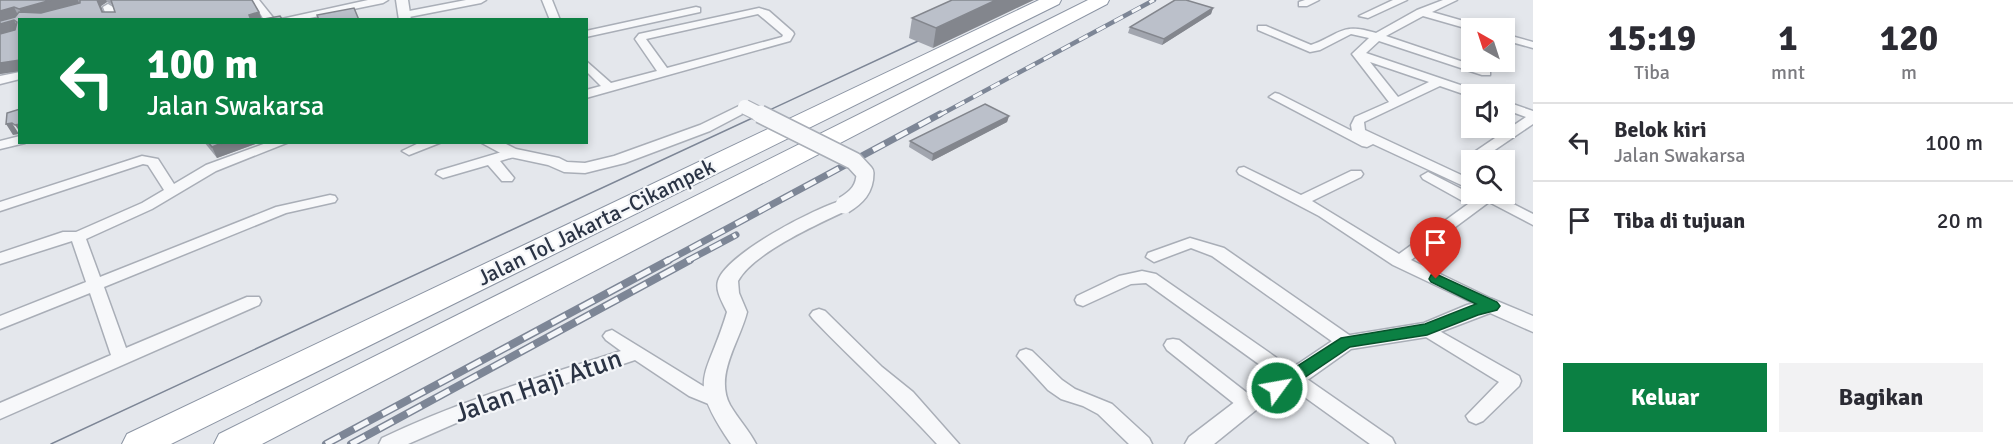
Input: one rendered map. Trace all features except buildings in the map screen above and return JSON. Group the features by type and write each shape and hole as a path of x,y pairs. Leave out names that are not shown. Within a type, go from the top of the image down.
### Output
{"highway":[{"name":"Jalan Tol Jakarta–Cikampek","path":"139,444 1053,0"},
{"name":"Jalan Tol Jakarta–Cikampek","path":"231,444 1101,0"}],"street":[{"path":"253,0 261,6 269,18"},
{"path":"292,18 383,0"},
{"path":"402,0 405,17 481,0"},
{"path":"547,0 554,18"},
{"path":"1303,4 1314,0"},
{"path":"1364,16 1402,0 1438,6"},
{"path":"1358,54 1377,36 1422,12 1452,0"},
{"path":"108,7 112,18"},
{"path":"588,33 696,10"},
{"path":"588,93 665,74 786,39 789,34 765,13 759,11 642,36 641,41 665,74"},
{"path":"1422,12 1461,23"},
{"path":"1262,28 1310,49 1352,30 1377,36 1486,73"},
{"path":"1515,40 1533,45"},
{"path":"1358,54 1461,90"},
{"path":"1358,54 1396,104"},
{"path":"588,66 609,88"},
{"path":"0,80 18,76"},
{"path":"1439,82 1359,120 1357,125 1359,132 1461,181"},
{"path":"1275,98 1461,187"},
{"path":"492,144 512,153 553,161 564,167 585,168 600,165 705,128 746,108 854,161 865,172 866,182 861,194 781,237 742,262 729,278 727,291 737,312 714,371 716,400 744,444"},
{"path":"1515,109 1533,116"},
{"path":"1487,150 1533,116"},
{"path":"0,145 18,140"},
{"path":"0,259 68,235 78,237 147,206 211,168 277,144"},
{"path":"408,151 430,144"},
{"path":"443,174 512,153"},
{"path":"491,159 507,178"},
{"path":"0,207 142,160 153,162 172,192"},
{"path":"1450,176 1461,168"},
{"path":"1244,171 1324,213 1399,261 1533,325"},
{"path":"1301,201 1356,174"},
{"path":"0,323 280,210 330,199"},
{"path":"1399,261 1474,204"},
{"path":"1498,204 1533,220"},
{"path":"78,237 121,358"},
{"path":"1154,257 1190,243 1218,252 1346,342"},
{"path":"1083,300 1140,276 1150,278 1291,380 1385,444"},
{"path":"0,411 253,301"},
{"path":"1197,444 1248,404 1291,380 1346,342 1427,330 1474,310 1492,306"},
{"path":"819,315 867,364 913,404 949,444"},
{"path":"1427,330 1512,381 1476,416"},
{"path":"612,336 636,353"},
{"path":"1173,345 1248,404"},
{"name":"Jalan Haji Atun","path":"389,444 428,424 472,407 636,353 696,391 716,400"},
{"path":"1026,356 1055,385 1068,394 1090,401 1105,410 1142,444"}],"tram line":[{"path":"51,444 931,35"}],"railway":[{"path":"938,116 1154,0"},
{"path":"667,261 940,114"},
{"path":"687,261 736,235"},
{"path":"326,444 669,260"},
{"path":"351,444 690,260"}],"route":[{"path":"1277,388 1346,342 1427,330 1474,310 1492,306 1436,279"}]}
